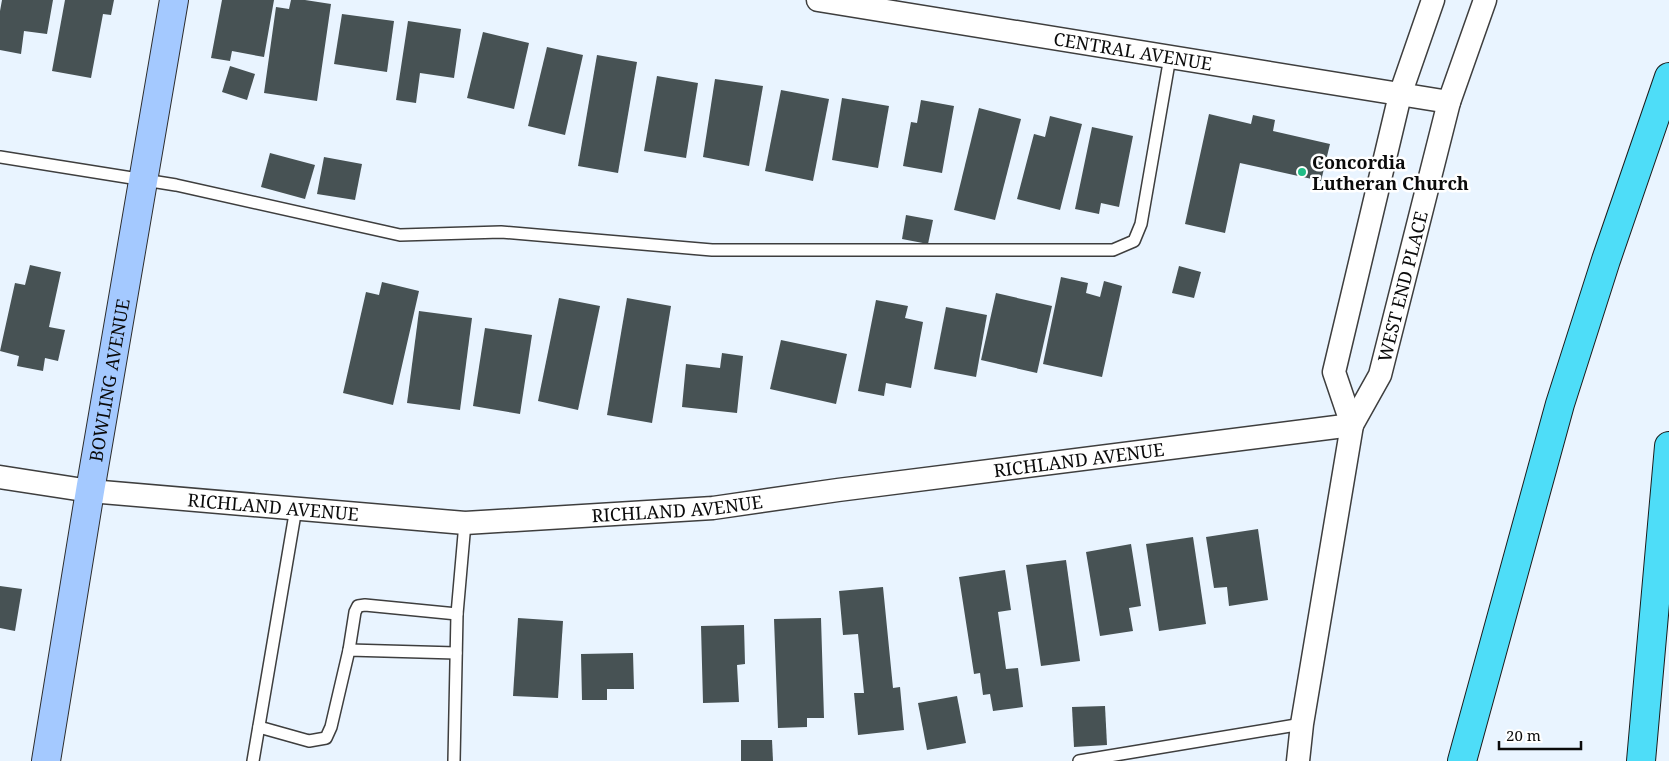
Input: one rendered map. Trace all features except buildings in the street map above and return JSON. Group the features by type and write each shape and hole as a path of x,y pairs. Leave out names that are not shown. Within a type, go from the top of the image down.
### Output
{"highway":[{"path":"1462,761 1571,370 1636,168 1669,78"},
{"path":"1641,761 1669,446"}],"street":[{"name":"BOWLING AVENUE","path":"46,761 174,0"},
{"name":"CENTRAL AVENUE","path":"818,0 857,3 1170,57 1449,102"},
{"name":"WEST END PLACE","path":"1352,425 1334,372 1400,95 1433,0"},
{"name":"WEST END PLACE","path":"1298,761 1302,724 1352,425 1380,375 1449,102 1485,0"},
{"name":"RICHLAND AVENUE","path":"0,477 90,491 465,523 713,508 838,490 1352,425"}],"lane":[{"path":"0,157 176,185 400,235 501,232 712,250 1113,250 1134,241 1141,224 1170,57"},
{"path":"252,761 296,508"},
{"path":"454,761 457,614 465,523"},
{"path":"259,727 309,741 326,738 331,727 349,650 355,612 358,606 365,605 457,614"},
{"path":"349,650 456,653"},
{"path":"1079,761 1302,724"}],"place":[{"name":"Concordia Lutheran Church","path":"1302,172"}]}
